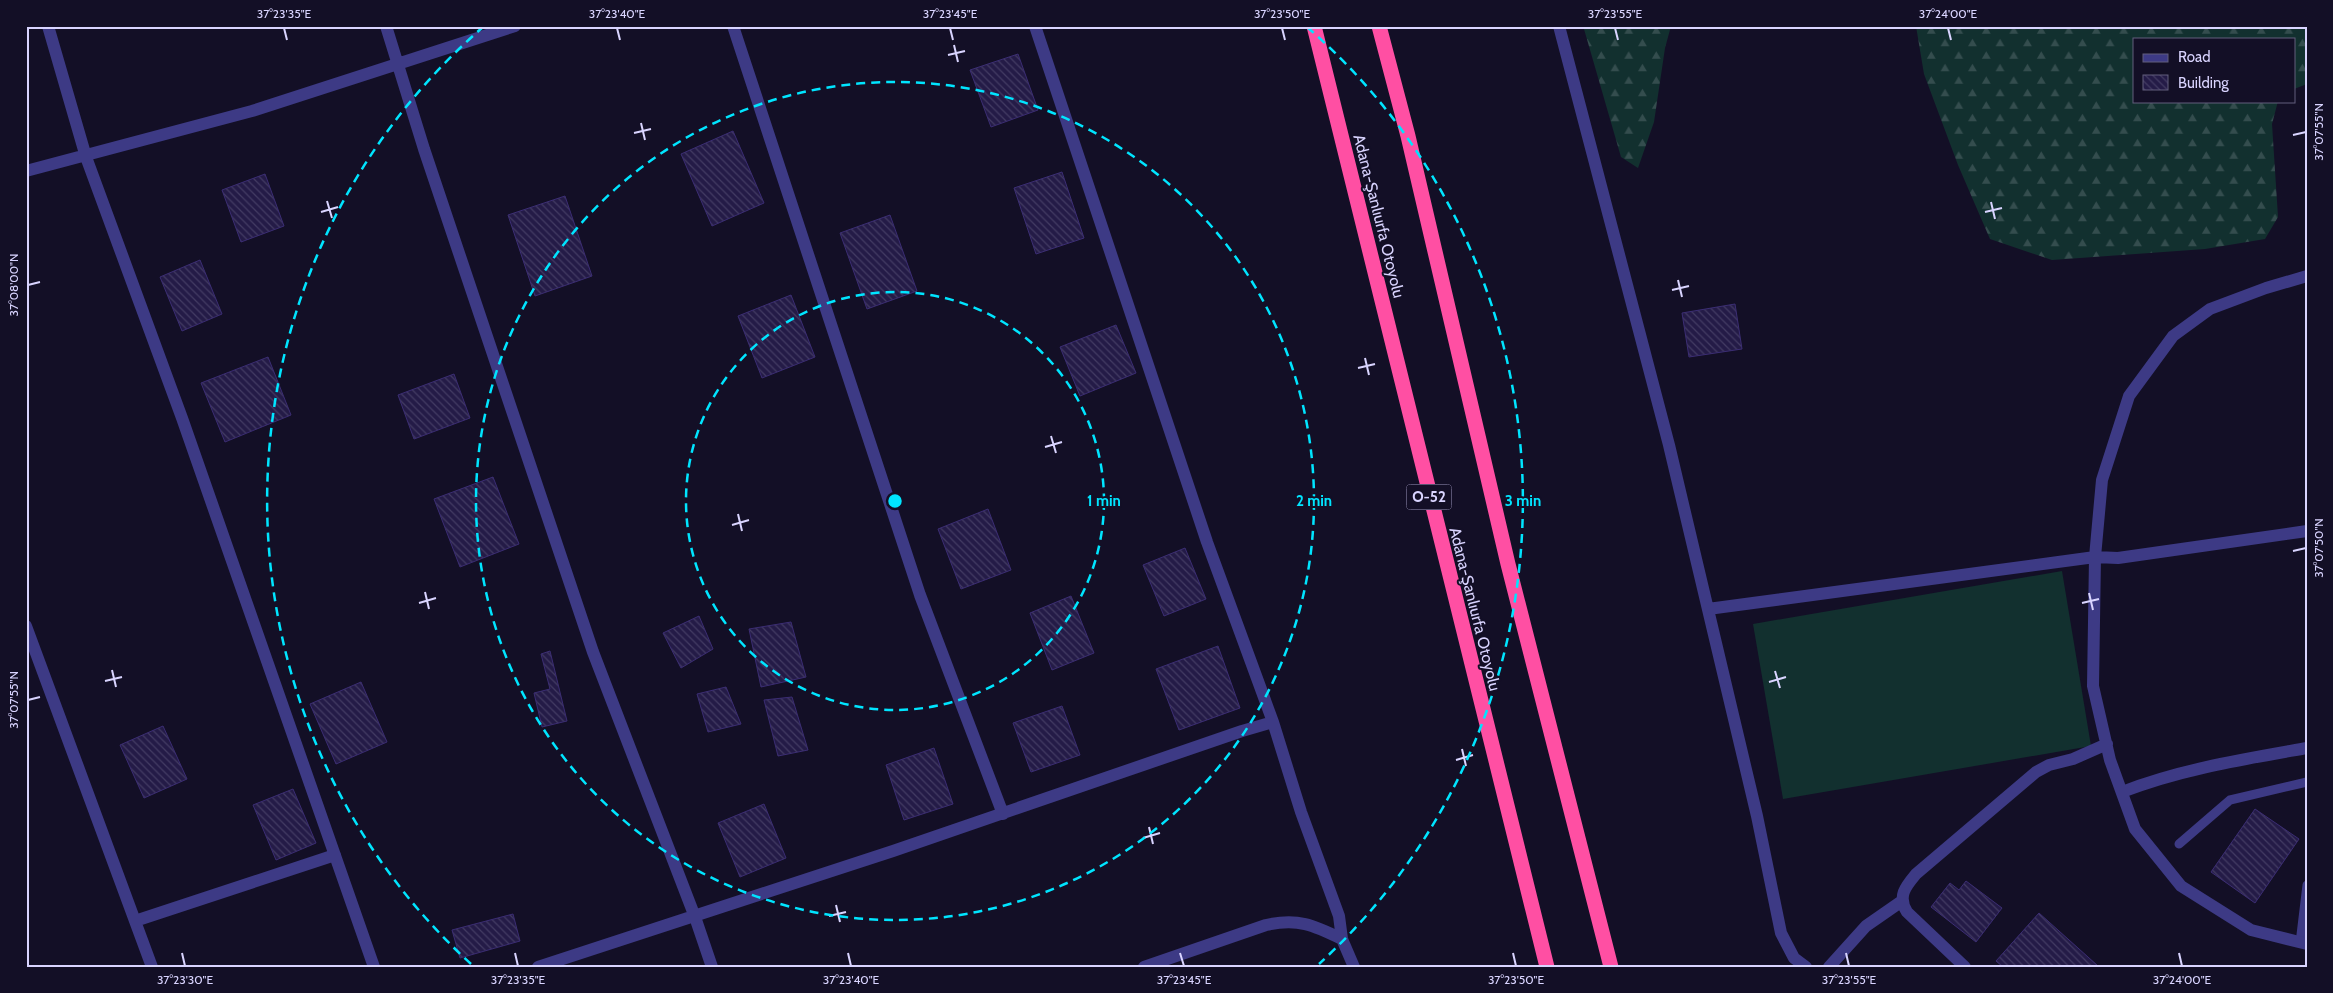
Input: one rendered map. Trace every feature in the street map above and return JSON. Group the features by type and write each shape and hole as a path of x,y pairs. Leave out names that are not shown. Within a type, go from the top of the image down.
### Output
{"highway":[{"name":"Adana-Şanlıurfa Otoyolu","path":"1314,26 1447,572 1547,967"},
{"path":"1379,26 1408,136 1508,564 1611,967"}],"street":[{"path":"48,26 86,157 182,418 374,967"},
{"path":"386,26 424,149 593,652 695,917 712,967"},
{"path":"26,171 86,157 252,111 515,26"},
{"path":"733,26 920,595 1003,814"},
{"path":"1035,26 1207,542 1273,722 1301,812 1339,916 1342,939 1354,967"},
{"path":"1560,26 1669,445 1757,816 1781,933 1794,958 1806,967"},
{"path":"2303,943 2251,930 2181,886 2135,829 2107,744 2094,686 2094,557 2102,480 2129,396 2173,336 2210,309 2266,288 2307,276"},
{"path":"1708,609 2094,557 2118,558 2307,531"},
{"path":"26,626 152,967"},
{"path":"538,967 695,917 1273,722"},
{"path":"1965,967 1907,912 1902,901 1904,889 1916,874 2036,772 2049,765 2073,759 2107,744"},
{"path":"2122,792 2149,781 2226,763 2307,748"},
{"path":"135,921 335,855"},
{"path":"1829,967 1866,926 1902,901"},
{"path":"1144,967 1282,922 1304,922 1342,939"}],"lane":[{"path":"2180,844 2230,800 2307,782"},
{"path":"2303,943 2307,885"}],"green space":[{"path":"1585,26 1671,26 1665,48 1654,122 1638,168 1621,157 1584,29"},
{"path":"1916,26 2307,26 2307,84 2296,88 2296,38 2133,38 2133,102 2278,102 2272,124 2278,217 2265,239 2205,249 2052,260 1990,239 1958,165 1924,74"},
{"path":"2062,571 2091,746 1783,799 1753,624"}],"building":[{"path":"1018,54 1038,110 991,127 970,70"},
{"path":"733,131 764,203 712,226 681,154"},
{"path":"1062,172 1084,238 1036,254 1014,188"},
{"path":"265,174 284,226 241,242 222,190"},
{"path":"565,196 592,276 535,296 508,215"},
{"path":"890,215 917,291 867,309 840,233"},
{"path":"200,260 222,314 182,331 160,277"},
{"path":"791,295 815,357 762,378 738,316"},
{"path":"1735,304 1742,349 1689,357 1682,313"},
{"path":"1116,325 1136,373 1080,396 1060,347"},
{"path":"268,357 291,415 225,442 201,383"},
{"path":"454,374 470,418 414,439 398,395"},
{"path":"493,477 519,544 460,567 434,499"},
{"path":"988,509 1011,570 961,589 938,529"},
{"path":"1185,548 1206,599 1164,616 1143,565"},
{"path":"1071,596 1094,653 1052,670 1030,613"},
{"path":"699,616 713,649 681,668 663,633"},
{"path":"791,622 806,677 761,687 749,629"},
{"path":"1218,646 1240,708 1179,730 1156,669"},
{"path":"550,651 567,721 542,727 534,693 550,689 541,654"},
{"path":"361,682 387,742 336,764 310,704"},
{"path":"726,687 741,724 708,732 697,694"},
{"path":"792,697 808,750 778,756 764,700"},
{"path":"1062,706 1080,755 1031,772 1013,723"},
{"path":"163,726 187,779 144,798 120,745"},
{"path":"934,748 953,804 904,820 886,765"},
{"path":"293,789 316,843 276,860 253,805"},
{"path":"764,804 786,858 740,877 718,823"},
{"path":"2255,809 2299,839 2255,903 2211,872"},
{"path":"1966,881 2002,908 1976,942 1931,907 1950,883 1959,890"},
{"path":"2039,913 2098,966 2003,967 1996,961"},
{"path":"513,914 520,941 460,958 452,930"}]}
